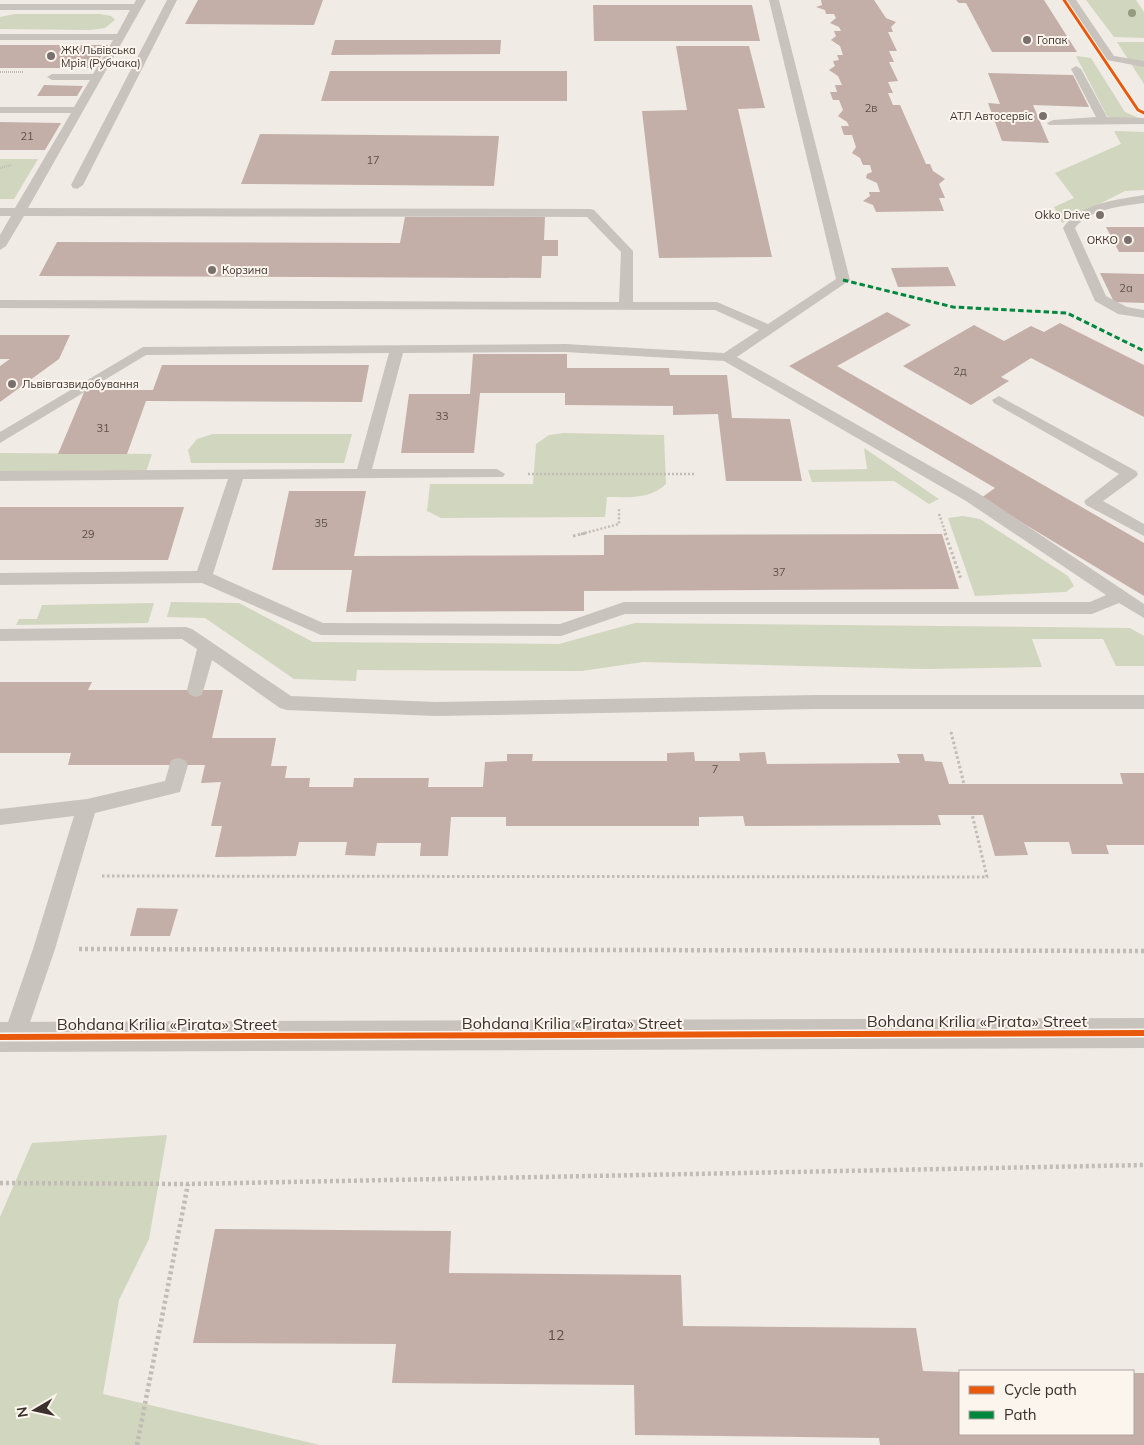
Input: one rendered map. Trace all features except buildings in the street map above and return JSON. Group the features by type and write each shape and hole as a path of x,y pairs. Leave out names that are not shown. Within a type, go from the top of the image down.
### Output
{"street":[{"name":"Bohdana Krilia «Pirata» Street","path":"7,1037 1144,1033"}],"lane":[{"path":"77,185 172,0"},
{"path":"727,357 843,280 774,0"},
{"path":"1071,0 1111,58 1144,64"},
{"path":"0,6 139,3"},
{"path":"0,246 139,3"},
{"path":"0,37 120,37"},
{"path":"1076,69 1103,120"},
{"path":"52,77 98,77"},
{"path":"0,110 78,110"},
{"path":"1053,123 1103,120 1144,121"},
{"path":"1144,198 1110,204 1073,221 1068,228 1100,298 1123,311 1144,314"},
{"path":"0,212 590,213 627,252 626,306"},
{"path":"0,304 717,306 768,329"},
{"path":"0,438 143,351 565,348 727,357 972,497 1144,612"},
{"path":"363,474 397,349"},
{"path":"999,400 1130,474 1092,501 1144,531"},
{"path":"204,578 237,474"},
{"path":"0,476 497,474"},
{"path":"0,579 204,578 321,629 561,630 624,608 1092,608 1120,596"},
{"path":"0,635 186,634 287,703 436,709 944,702 1144,702"},
{"path":"196,690 206,647"},
{"path":"0,817 87,807 173,787 178,765"},
{"path":"7,1037 66,876 87,807"}],"path":[{"path":"497,474 694,474"},
{"path":"937,508 970,608"},
{"path":"573,536 619,524 620,509"},
{"path":"944,702 964,784"},
{"path":"66,876 987,877 972,814"},
{"path":"76,949 1144,951"},
{"path":"0,1184 188,1184 1144,1165"},
{"path":"138,1445 188,1184"}],"green space":[{"path":"1086,0 1136,0 1144,12 1144,38 1114,37"},
{"path":"15,14 100,14 111,16 115,20 105,28 90,30 0,29 0,17"},
{"path":"1117,42 1144,42 1144,84"},
{"path":"1076,56 1091,58 1125,112 1141,119 1115,119 1107,116"},
{"path":"1114,131 1144,132 1144,190 1125,191 1062,223 1054,207 1074,198 1055,173 1121,144"},
{"path":"0,159 38,159 14,199 0,199"},
{"path":"564,433 664,435 666,484 653,493 645,495 607,497 605,517 441,518 427,511 430,484 533,484 536,444 549,435"},
{"path":"213,434 352,434 344,463 191,463 188,450 197,439"},
{"path":"864,448 939,499 929,504 894,481 812,482 808,470 867,469"},
{"path":"0,453 152,454 146,472 0,471"},
{"path":"963,516 980,519 1068,576 1074,586 1066,592 975,596 948,518"},
{"path":"171,602 239,603 313,642 559,644 635,623 1130,628 1144,636 1144,666 1116,666 1103,639 1032,639 1042,667 923,669 643,662 582,671 357,670 356,681 294,679 205,618 167,617"},
{"path":"154,603 148,623 16,625 19,619 37,619 42,605"},
{"path":"167,1135 149,1239 119,1300 103,1394 320,1445 0,1445 0,1217 32,1143"}],"marked path":[{"path":"843,280 953,307 1067,313 1144,351"}],"cycle path":[{"path":"1064,0 1138,110 1144,113"},
{"path":"0,1037 1144,1033"}],"place":[{"name":"Гопак","path":"1027,40"},
{"name":"ЖК Львівська Мрія (Рубчака)","path":"51,56"},
{"name":"АТЛ Автосервіс","path":"1043,116"},
{"name":"Okko Drive","path":"1100,215"},
{"name":"ОККО","path":"1128,240"},
{"name":"Корзина","path":"212,270"},
{"name":"Львівгазвидобування","path":"12,384"}]}
